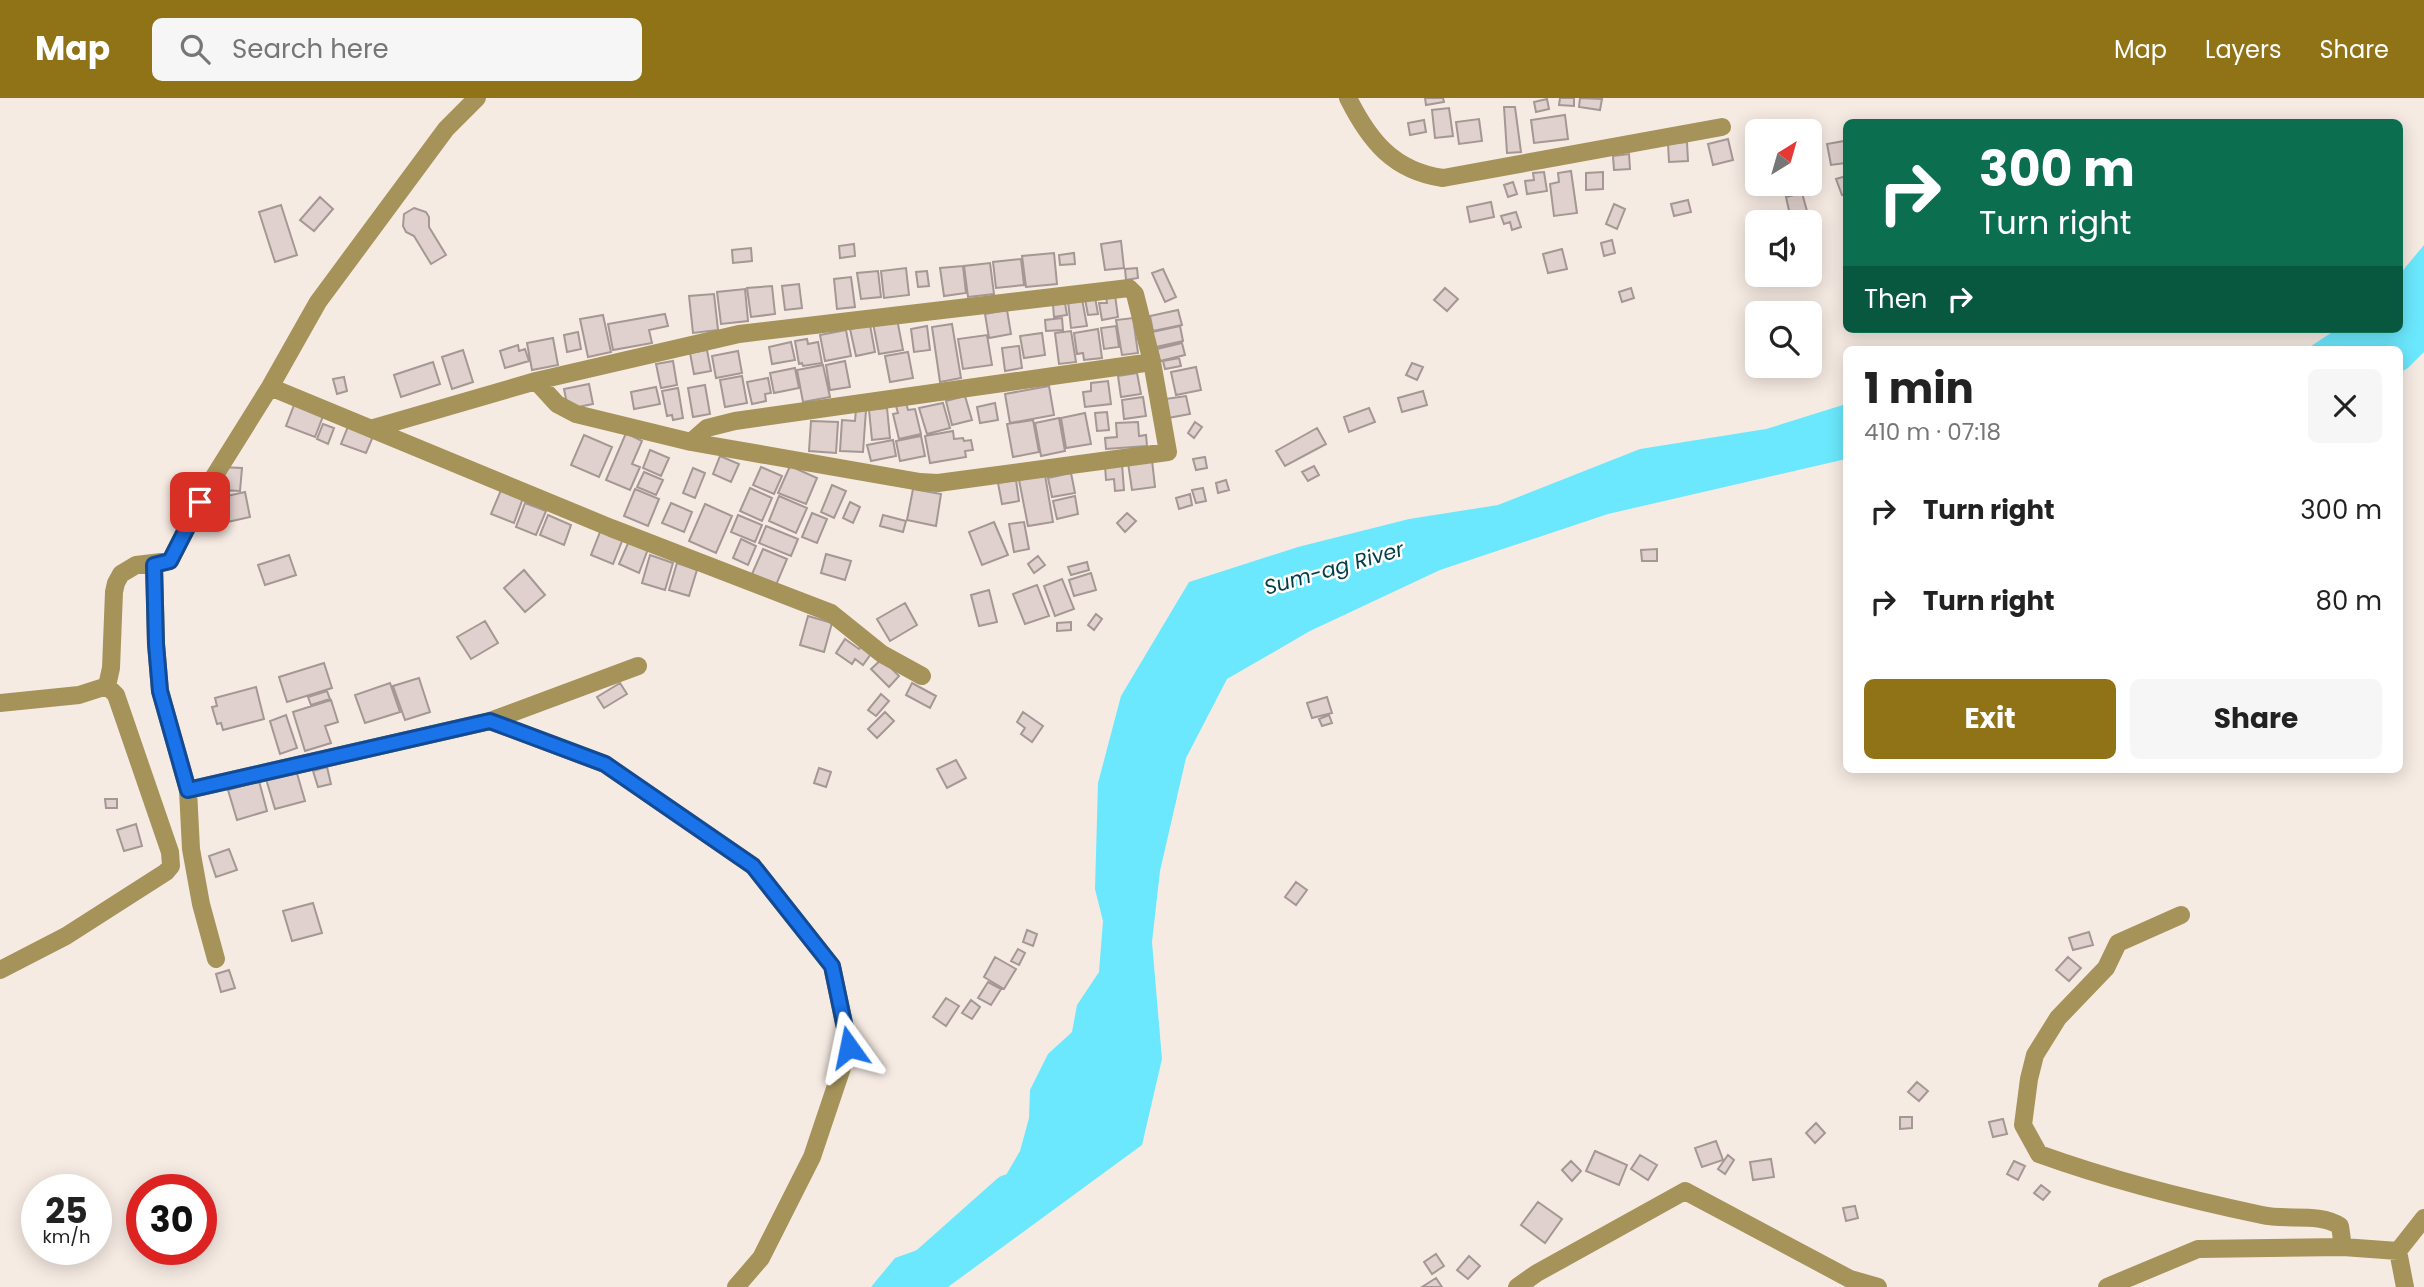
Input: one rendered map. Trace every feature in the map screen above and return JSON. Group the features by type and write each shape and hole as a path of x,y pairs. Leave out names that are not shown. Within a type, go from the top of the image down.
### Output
{"street":[{"path":"107,686 111,668 114,593 121,574 136,565 154,565 170,561 210,483 270,387 318,302 446,129 477,98"},
{"path":"1348,98 1363,126 1391,158 1408,168 1443,178 1722,127"},
{"path":"374,428 536,381 739,334 1129,288 1135,294 1152,362 1168,452 938,483 920,482 691,442 576,414 557,404 536,381"},
{"path":"691,442 707,428 734,421 1152,362"},
{"path":"270,387 611,528 831,613 882,654 922,676"},
{"path":"154,565 160,691 188,790 191,849 201,904 216,959"},
{"path":"188,790 490,721 638,666"},
{"path":"0,703 79,695 107,686"},
{"path":"0,970 66,936 166,872 171,866 170,852 116,695 107,686"},
{"path":"490,721 605,764 753,866 832,966 849,1047 812,1157 761,1258 736,1287"},
{"path":"2181,915 2118,943 2106,968 2058,1018 2035,1055 2023,1125 2039,1154 2122,1181 2266,1216 2309,1220 2328,1218 2340,1226 2343,1247"},
{"path":"1517,1287 1536,1273 1685,1191 1850,1279 1878,1287"},
{"path":"2405,1287 2398,1251 2424,1218"},
{"path":"2107,1287 2198,1249 2343,1247 2398,1251"}],"water":[{"path":"2424,245 2424,352 2408,368 2403,371 2403,346 2311,346 2331,333 2403,333 2403,270"},
{"path":"1843,405 1843,460 1608,514 1440,570 1310,631 1227,679 1186,758 1160,871 1152,942 1162,1059 1142,1145 948,1287 871,1287 895,1258 945,1240 973,1223 1020,1151 1029,1118 1030,1090 1048,1054 1072,1032 1077,1005 1099,972 1103,921 1095,889 1098,783 1121,696 1189,582 1298,547 1409,519 1498,505 1640,449 1766,429"}],"building":[{"path":"1425,98 1443,98 1444,102 1426,105"},
{"path":"1560,98 1574,98 1574,106 1559,105"},
{"path":"1580,98 1602,99 1600,110 1579,107"},
{"path":"1547,99 1549,109 1536,112 1534,102"},
{"path":"1504,107 1515,107 1521,152 1507,153"},
{"path":"1449,108 1453,136 1435,138 1432,110"},
{"path":"1565,115 1568,139 1534,143 1531,120"},
{"path":"1479,119 1482,141 1459,144 1456,122"},
{"path":"1424,120 1426,132 1410,135 1408,123"},
{"path":"1728,139 1733,160 1713,165 1708,144"},
{"path":"1843,141 1843,163 1831,165 1827,144"},
{"path":"1687,142 1688,161 1669,162 1668,144"},
{"path":"1629,154 1630,169 1614,170 1613,156"},
{"path":"1571,171 1577,213 1554,216 1550,184 1559,182 1558,173"},
{"path":"1544,172 1547,191 1527,194 1525,181 1534,180 1533,173"},
{"path":"1603,172 1603,189 1586,190 1586,173"},
{"path":"1843,177 1843,195 1842,195 1836,179"},
{"path":"1513,182 1517,194 1508,197 1504,185"},
{"path":"1803,196 1807,210 1789,210 1786,197"},
{"path":"320,197 333,209 314,231 300,220"},
{"path":"1688,200 1691,212 1674,216 1671,204"},
{"path":"1491,202 1494,217 1470,222 1467,207"},
{"path":"1614,204 1625,209 1617,229 1606,224"},
{"path":"281,205 297,255 275,262 259,212"},
{"path":"414,208 426,212 429,227 446,255 431,264 414,236 406,232 403,226 404,214"},
{"path":"1516,212 1521,227 1512,230 1510,222 1504,224 1501,216"},
{"path":"1612,240 1615,253 1604,256 1601,243"},
{"path":"1121,241 1124,268 1105,270 1101,244"},
{"path":"854,244 855,256 840,258 839,246"},
{"path":"751,248 752,261 733,263 732,250"},
{"path":"1562,249 1567,269 1548,273 1543,254"},
{"path":"1054,253 1057,284 1026,287 1022,256"},
{"path":"1074,253 1075,264 1060,265 1059,255"},
{"path":"1021,259 1024,285 996,288 993,262"},
{"path":"990,263 994,294 968,297 964,266"},
{"path":"963,266 966,293 944,296 940,268"},
{"path":"906,268 909,295 884,298 881,271"},
{"path":"1137,268 1138,278 1126,280 1125,269"},
{"path":"1163,269 1176,297 1165,302 1152,273"},
{"path":"878,271 881,297 861,299 857,273"},
{"path":"927,271 929,286 918,287 916,272"},
{"path":"851,277 855,307 837,309 834,279"},
{"path":"799,284 802,308 785,310 782,286"},
{"path":"772,286 775,314 751,317 747,288"},
{"path":"1445,288 1458,299 1447,311 1434,300"},
{"path":"1631,288 1634,298 1622,302 1619,292"},
{"path":"745,289 748,321 721,324 717,292"},
{"path":"714,294 718,330 693,333 689,296"},
{"path":"1115,295 1118,317 1102,320 1099,303 1107,303 1106,297"},
{"path":"1095,297 1098,314 1088,315 1085,299"},
{"path":"1082,299 1087,326 1071,328 1068,301"},
{"path":"1065,303 1067,315 1054,317 1053,305"},
{"path":"1007,310 1011,334 989,338 985,314"},
{"path":"1178,310 1182,325 1153,331 1150,316"},
{"path":"665,314 668,326 649,330 652,343 613,350 608,324"},
{"path":"603,315 611,352 588,357 580,319"},
{"path":"1062,318 1063,330 1046,331 1045,320"},
{"path":"1133,318 1138,353 1122,355 1116,320"},
{"path":"897,319 903,350 879,354 873,323"},
{"path":"952,324 961,378 940,382 932,327"},
{"path":"870,325 875,352 856,356 850,329"},
{"path":"927,326 930,350 914,352 911,329"},
{"path":"1116,326 1119,347 1104,349 1101,328"},
{"path":"1180,326 1183,341 1156,347 1152,332"},
{"path":"1098,329 1102,358 1084,360 1083,353 1077,354 1074,333"},
{"path":"846,330 851,356 825,361 820,335"},
{"path":"1071,331 1076,362 1059,364 1055,333"},
{"path":"578,332 581,349 567,352 564,335"},
{"path":"1042,333 1045,355 1024,358 1020,336"},
{"path":"987,335 992,365 963,369 958,339"},
{"path":"553,338 558,365 532,370 527,343"},
{"path":"807,339 808,344 818,342 822,363 803,366 802,363 799,364 795,341"},
{"path":"791,342 795,360 772,364 769,347"},
{"path":"1182,343 1185,355 1160,361 1157,349"},
{"path":"518,345 519,351 525,349 529,361 505,368 500,351"},
{"path":"1019,346 1022,368 1005,371 1002,348"},
{"path":"463,350 473,382 452,389 442,357"},
{"path":"707,350 711,371 694,374 690,353"},
{"path":"738,351 742,373 716,378 712,356"},
{"path":"908,352 913,378 890,382 885,356"},
{"path":"1179,358 1181,366 1165,369 1163,361"},
{"path":"673,361 677,385 661,388 656,364"},
{"path":"845,361 850,387 830,390 826,365"},
{"path":"433,362 440,384 401,397 394,375"},
{"path":"1412,363 1423,367 1417,380 1406,375"},
{"path":"823,365 830,397 803,402 797,370"},
{"path":"1196,367 1201,390 1176,395 1171,372"},
{"path":"795,368 799,388 774,393 770,373"},
{"path":"1137,373 1141,394 1121,397 1118,376"},
{"path":"742,376 747,403 725,407 720,380"},
{"path":"344,377 347,391 337,394 333,379"},
{"path":"768,378 771,393 765,394 766,401 752,404 747,382"},
{"path":"1108,381 1111,404 1085,407 1083,392 1091,391 1091,383"},
{"path":"589,384 593,404 568,409 564,389"},
{"path":"705,385 710,414 693,417 688,388"},
{"path":"1049,386 1054,415 1010,423 1005,394"},
{"path":"656,387 660,404 634,409 631,392"},
{"path":"678,388 683,418 673,420 672,415 667,416 662,391"},
{"path":"1423,391 1427,405 1402,412 1398,398"},
{"path":"965,396 972,420 952,425 946,401"},
{"path":"1186,396 1190,414 1168,418 1165,399"},
{"path":"1143,397 1146,416 1124,419 1122,400"},
{"path":"296,400 325,411 315,437 286,426"},
{"path":"906,403 908,410 915,409 921,434 899,439 893,414 898,413 896,406"},
{"path":"943,403 950,428 927,434 919,408"},
{"path":"995,403 998,420 980,423 977,407"},
{"path":"887,408 890,438 872,440 869,410"},
{"path":"1369,408 1375,422 1349,432 1344,417"},
{"path":"856,409 866,410 863,452 840,451 842,420 855,421"},
{"path":"1107,412 1109,430 1097,431 1095,413"},
{"path":"1085,413 1091,444 1066,448 1061,418"},
{"path":"1059,418 1065,451 1041,456 1035,423"},
{"path":"1033,420 1039,452 1013,457 1007,424"},
{"path":"811,421 838,422 836,453 809,451"},
{"path":"1138,422 1139,436 1146,435 1147,446 1106,449 1105,438 1117,437 1116,423"},
{"path":"1195,422 1202,427 1194,438 1188,433"},
{"path":"323,424 334,428 328,444 317,439"},
{"path":"349,424 374,434 366,453 341,444"},
{"path":"1317,428 1326,444 1285,466 1276,451"},
{"path":"953,431 954,439 971,440 973,450 965,451 966,457 930,463 925,436"},
{"path":"626,433 642,441 632,464 640,467 630,490 606,480"},
{"path":"584,435 612,447 599,477 571,465"},
{"path":"921,436 925,456 900,461 896,441"},
{"path":"893,440 896,456 871,461 867,445"},
{"path":"650,450 669,458 661,476 643,468"},
{"path":"720,456 739,464 731,482 713,474"},
{"path":"1205,457 1207,468 1196,470 1193,459"},
{"path":"1152,460 1155,487 1132,490 1128,463"},
{"path":"1122,464 1124,490 1115,491 1114,479 1106,480 1105,466"},
{"path":"790,466 817,478 806,504 778,493"},
{"path":"1314,466 1319,475 1308,481 1302,472"},
{"path":"221,467 242,468 240,491 220,490"},
{"path":"761,467 782,476 774,494 753,485"},
{"path":"693,468 705,473 695,498 683,493"},
{"path":"644,472 663,480 656,495 637,487"},
{"path":"1071,473 1075,493 1052,497 1048,478"},
{"path":"1045,475 1053,522 1028,526 1019,480"},
{"path":"1016,480 1019,501 1002,504 998,483"},
{"path":"1226,480 1229,490 1218,493 1216,483"},
{"path":"832,485 846,491 834,518 821,512"},
{"path":"750,488 772,498 762,521 740,511"},
{"path":"1203,488 1206,501 1196,503 1192,490"},
{"path":"635,489 659,499 648,526 624,516"},
{"path":"913,489 941,494 936,526 907,520"},
{"path":"501,490 523,498 514,523 491,514"},
{"path":"245,492 250,517 214,525 209,500"},
{"path":"1190,494 1192,505 1179,509 1176,498"},
{"path":"779,496 807,508 796,533 769,521"},
{"path":"1075,496 1078,514 1057,519 1053,501"},
{"path":"850,502 860,507 853,523 843,518"},
{"path":"525,503 546,511 536,535 516,527"},
{"path":"671,503 692,512 684,532 662,523"},
{"path":"705,504 732,516 716,553 689,541"},
{"path":"812,513 827,519 817,543 802,537"},
{"path":"1127,513 1136,521 1125,532 1117,523"},
{"path":"548,515 571,525 564,545 540,535"},
{"path":"738,515 762,525 755,542 731,532"},
{"path":"883,515 906,521 903,532 880,526"},
{"path":"994,522 1008,555 982,565 969,532"},
{"path":"1024,522 1029,549 1014,552 1009,524"},
{"path":"766,526 798,539 791,556 759,543"},
{"path":"602,527 624,536 613,564 591,555"},
{"path":"741,539 756,546 748,565 733,558"},
{"path":"629,541 648,549 639,573 619,564"},
{"path":"763,549 787,559 776,585 752,574"},
{"path":"1657,549 1657,561 1642,561 1641,550"},
{"path":"826,554 851,561 845,580 821,573"},
{"path":"289,555 296,575 265,585 258,565"},
{"path":"650,555 673,563 665,590 642,583"},
{"path":"1038,556 1045,565 1034,573 1028,564"},
{"path":"1087,562 1089,570 1071,575 1068,567"},
{"path":"677,563 697,570 689,596 669,590"},
{"path":"524,570 545,595 525,612 504,588"},
{"path":"1091,573 1096,590 1074,596 1069,580"},
{"path":"1062,579 1074,609 1055,616 1044,586"},
{"path":"1037,585 1049,616 1025,624 1013,594"},
{"path":"989,590 997,622 979,626 971,595"},
{"path":"905,603 917,625 890,641 877,619"},
{"path":"1096,614 1102,619 1094,630 1088,625"},
{"path":"808,616 832,623 824,652 800,645"},
{"path":"485,621 498,643 471,659 457,637"},
{"path":"1071,622 1071,630 1057,631 1057,623"},
{"path":"845,639 859,649 863,644 873,651 863,665 855,659 852,664 836,653"},
{"path":"882,659 899,676 889,687 871,669"},
{"path":"324,663 332,688 287,702 279,677"},
{"path":"419,678 430,712 405,720 393,686"},
{"path":"390,683 400,712 365,723 355,695"},
{"path":"620,683 627,694 604,708 597,697"},
{"path":"912,683 936,696 930,708 906,695"},
{"path":"256,687 264,719 223,730 221,723 217,724 212,707 217,706 215,698"},
{"path":"327,691 330,699 311,705 308,697"},
{"path":"881,694 889,701 876,716 868,710"},
{"path":"1327,697 1332,713 1312,718 1307,703"},
{"path":"331,700 338,722 325,726 331,743 305,751 293,712"},
{"path":"885,712 894,721 877,738 868,729"},
{"path":"1023,712 1043,726 1032,742 1021,734 1025,728 1017,722"},
{"path":"286,715 297,748 280,754 270,721"},
{"path":"1329,715 1332,723 1322,726 1319,719"},
{"path":"956,760 966,778 947,788 937,769"},
{"path":"327,767 331,784 318,787 313,771"},
{"path":"819,768 831,772 826,787 814,783"},
{"path":"296,770 305,801 275,809 266,779"},
{"path":"259,781 267,811 237,820 228,790"},
{"path":"105,799 117,799 117,808 106,808"},
{"path":"136,824 142,846 124,851 117,830"},
{"path":"229,849 237,870 216,877 209,856"},
{"path":"1296,882 1307,890 1296,905 1285,897"},
{"path":"313,903 322,933 292,941 283,911"},
{"path":"1027,930 1037,934 1033,946 1023,942"},
{"path":"2089,932 2093,945 2073,950 2069,938"},
{"path":"1018,949 1025,953 1019,965 1011,961"},
{"path":"995,957 1016,969 1004,989 984,977"},
{"path":"2068,957 2081,968 2069,981 2056,970"},
{"path":"229,970 235,988 221,992 216,974"},
{"path":"988,982 1001,989 991,1005 978,998"},
{"path":"946,998 959,1006 946,1026 933,1017"},
{"path":"971,1000 980,1007 972,1019 962,1013"},
{"path":"1917,1082 1928,1091 1919,1101 1908,1092"},
{"path":"1900,1117 1912,1117 1912,1128 1900,1129"},
{"path":"2003,1119 2007,1134 1993,1137 1989,1122"},
{"path":"1816,1123 1825,1133 1815,1143 1806,1133"},
{"path":"1716,1141 1723,1160 1702,1167 1695,1148"},
{"path":"1595,1151 1627,1165 1619,1185 1586,1171"},
{"path":"1640,1155 1657,1165 1648,1180 1631,1169"},
{"path":"1728,1155 1734,1160 1725,1174 1718,1169"},
{"path":"1771,1159 1774,1177 1753,1180 1750,1162"},
{"path":"1571,1161 1581,1171 1572,1181 1562,1170"},
{"path":"2014,1161 2025,1166 2018,1180 2007,1174"},
{"path":"2041,1185 2050,1192 2043,1200 2034,1193"},
{"path":"1538,1202 1562,1219 1545,1243 1521,1225"},
{"path":"1855,1206 1858,1218 1846,1221 1843,1208"},
{"path":"1436,1254 1444,1266 1432,1274 1424,1262"},
{"path":"1469,1256 1480,1266 1468,1279 1457,1270"},
{"path":"1436,1278 1442,1287 1422,1287"}],"waterway":[{"name":"Sum-ag River","path":"900,1287 1008,1191"}],"route":[{"path":"200,502 170,561 154,565 160,691 188,790 490,721 605,764 753,866 832,966 849,1047"}]}
